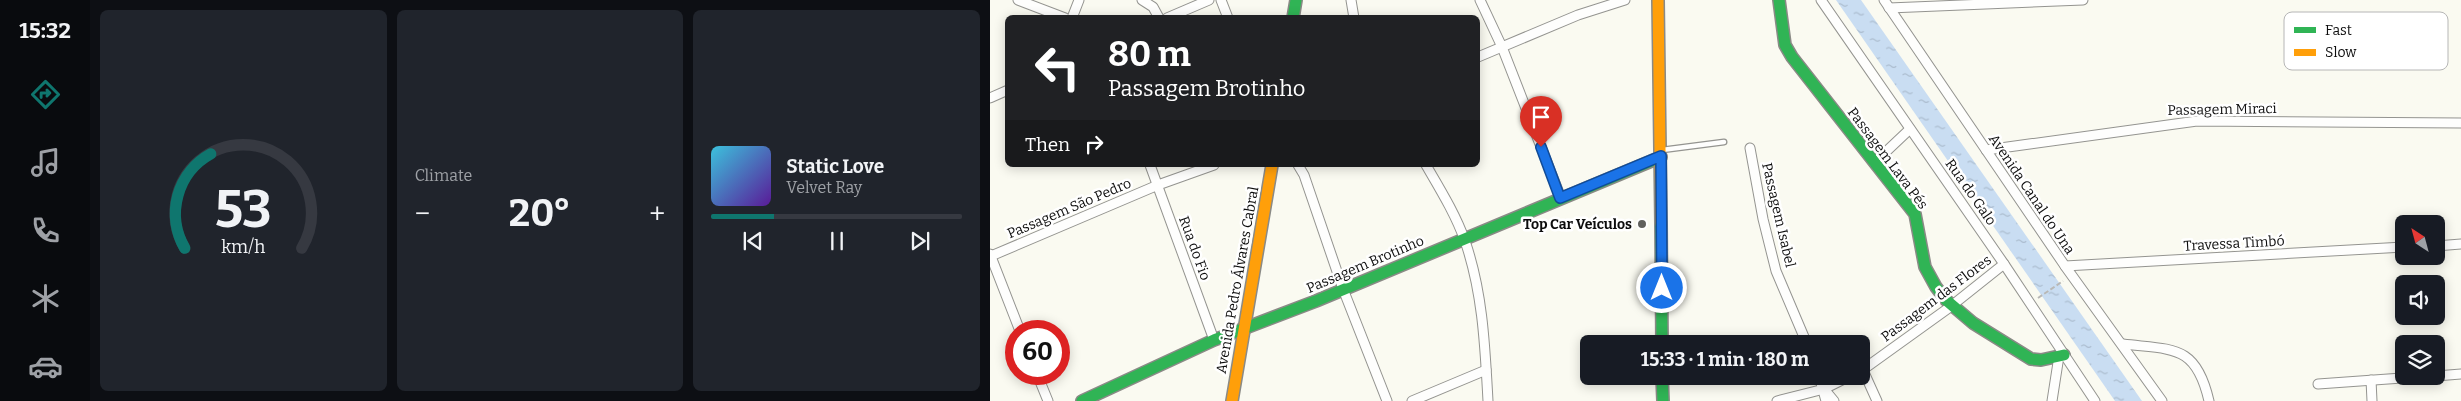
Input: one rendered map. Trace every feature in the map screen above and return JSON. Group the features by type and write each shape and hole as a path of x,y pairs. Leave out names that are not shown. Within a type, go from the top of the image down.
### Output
{"street":[{"path":"1019,0 1057,15"},
{"path":"1073,15 1079,0"},
{"path":"1142,0 1153,7 1157,15"},
{"path":"1174,15 1209,0"},
{"path":"1221,0 1227,15"},
{"path":"1294,15 1296,0"},
{"path":"1350,0 1353,15"},
{"path":"1480,0 1502,47 1560,198"},
{"path":"1480,56 1578,15 1625,0"},
{"path":"1658,0 1662,335"},
{"name":"Passagem Lava Pés","path":"1779,0 1785,44 1874,163 1915,214 1919,225 1927,273 1937,291 1950,307 2031,359 2041,360 2062,355"},
{"name":"Rua do Galo","path":"1821,0 2004,264 2062,355 2095,401"},
{"name":"Avenida Canal do Una","path":"1884,0 2065,266 2123,344 2162,401"},
{"path":"1889,8 2083,0"},
{"path":"990,98 1005,91"},
{"name":"Passagem Miraci","path":"1986,150 2197,121 2461,123"},
{"path":"1874,163 1910,129"},
{"name":"Passagem Isabel","path":"1750,148 1763,220 1776,271 1803,335"},
{"name":"Passagem Brotinho","path":"1082,401 1214,340 1244,330 1464,239 1661,153"},
{"name":"Rua do Fio","path":"1151,167 1214,340"},
{"name":"Passagem São Pedro","path":"990,255 1158,185 1208,167"},
{"name":"Avenida Pedro Álvares Cabral","path":"1232,401 1272,167"},
{"path":"1299,167 1304,175 1343,289 1387,401"},
{"path":"1427,167 1464,239 1472,265 1484,326 1488,401"},
{"path":"2445,245 2461,244"},
{"name":"Travessa Timbó","path":"2065,266 2395,248"},
{"path":"990,255 1016,320"},
{"name":"Passagem das Flores","path":"1870,365 1950,307 2004,264"},
{"path":"2123,344 2181,353 2201,373 2209,401"},
{"path":"2052,401 2062,355"},
{"path":"1412,401 1486,370"},
{"path":"2445,375 2461,374"},
{"path":"2318,384 2395,378"},
{"path":"2371,380 2372,401"},
{"path":"1041,385 1048,401"},
{"path":"1662,385 1663,401"},
{"path":"1823,385 1826,401"},
{"path":"1777,401 1824,389 1832,385"},
{"path":"1869,385 1877,401"},
{"path":"1824,389 1834,401"}],"lane":[{"path":"1661,153 1724,142"}],"path":[{"path":"2030,304 2072,275"}],"water":[{"path":"1836,0 1861,0 2142,401 2115,401"}],"traffic: fast":[{"path":"1294,15 1296,0"},
{"path":"1779,0 1785,45 1792,57 1915,214 1925,267 1946,300 1973,323 2031,359 2041,360 2064,355"},
{"path":"1082,401 1214,340 1316,301 1661,157"},
{"path":"1661,224 1662,335"},
{"path":"1662,385 1663,401"}],"traffic: slow":[{"path":"1658,0 1661,224"},
{"path":"1232,401 1272,167"}],"place":[{"name":"Top Car Veículos","path":"1642,224"}],"route":[{"path":"1541,147 1560,198 1661,156 1662,288"}]}
